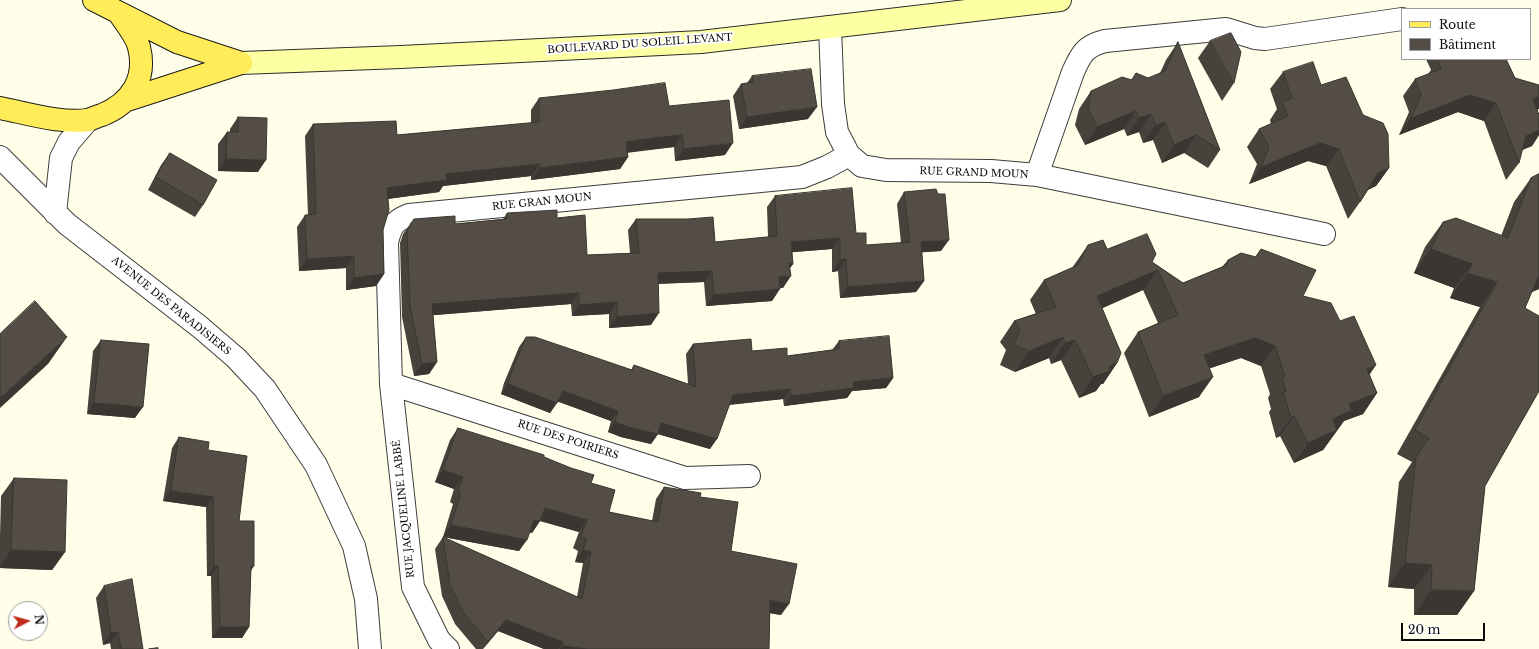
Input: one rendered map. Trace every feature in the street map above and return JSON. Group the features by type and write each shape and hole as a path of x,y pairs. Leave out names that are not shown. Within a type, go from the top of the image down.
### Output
{"main road":[{"name":"BOULEVARD DU SOLEIL LEVANT","path":"94,0 177,42 241,63"},
{"name":"BOULEVARD DU SOLEIL LEVANT","path":"127,100 241,63 401,57 702,42 1060,0"},
{"path":"0,108 62,119 88,120 111,111 127,100 138,83 141,68 139,48 135,38 119,13"}],"street":[{"path":"1037,175 1072,72 1086,49 1095,43 1226,29 1255,38 1265,39 1401,19"},
{"name":"RUE GRAND MOUN","path":"830,27 837,132 849,155 862,166 886,170 991,171 1037,175 1324,234"},
{"path":"55,214 61,158 69,142 88,120"},
{"name":"RUE GRAN MOUN","path":"391,384 387,242 390,229 398,219 409,215 802,177 827,167 849,155"},
{"name":"AVENUE DES PARADISIERS","path":"0,156 55,214 200,327 236,358 265,389 316,465 354,546 366,599 370,649"},
{"name":"RUE DES POIRIERS","path":"391,384 685,478 749,476"},
{"name":"RUE JACQUELINE LABBÉ","path":"391,384 413,587 439,640 448,649"}],"building":[{"path":"1231,33 1241,52 1234,83 1210,41"},
{"path":"1178,42 1220,150 1196,135 1174,145 1165,122 1156,125 1151,114 1139,118 1136,111 1097,127 1088,107 1091,91 1122,77 1132,80 1136,73 1148,78 1165,71"},
{"path":"1438,60 1506,60 1515,78 1539,85 1539,96 1533,99 1539,115 1539,130 1526,136 1519,163 1496,103 1470,95 1411,118 1421,95 1415,79 1441,69"},
{"path":"1313,62 1321,85 1346,77 1363,115 1383,123 1388,134 1389,168 1378,173 1360,202 1339,149 1320,143 1261,167 1269,147 1259,129 1288,116 1282,103 1292,98 1283,72"},
{"path":"811,69 817,107 747,117 741,84 753,82 752,76"},
{"path":"665,83 669,106 729,100 733,143 684,149 682,135 654,138 626,142 628,157 540,168 540,164 446,174 447,180 387,188 389,210 383,230 384,274 354,278 354,256 307,259 305,215 316,214 313,124 396,121 397,135 539,122 539,98"},
{"path":"238,117 267,118 266,160 226,159 227,132 238,132"},
{"path":"170,153 217,180 203,205 156,177"},
{"path":"1539,174 1539,275 1525,308 1539,316 1539,391 1485,486 1474,591 1431,590 1432,565 1405,563 1416,457 1429,438 1415,430 1497,282 1467,273 1472,264 1431,249 1443,222 1456,218 1508,238 1531,178"},
{"path":"852,188 856,233 866,233 866,245 910,242 904,192 936,189 938,194 945,194 949,240 921,242 924,281 848,287 846,259 840,260 840,238 791,242 793,264 789,263 791,276 779,277 780,289 714,295 712,271 658,273 659,313 617,317 617,302 579,305 579,293 432,304 437,362 422,364 410,306 407,232 414,219 455,216 455,224 507,219 507,213 557,210 557,218 585,215 587,255 639,253 636,219 688,219 713,217 715,242 777,236 775,196"},
{"path":"1147,234 1156,254 1152,262 1183,283 1227,265 1228,260 1241,253 1256,257 1261,249 1316,270 1303,296 1331,303 1340,321 1354,316 1376,365 1367,369 1377,393 1349,404 1352,410 1333,419 1337,430 1308,443 1294,416 1291,418 1283,392 1286,391 1282,378 1285,376 1275,346 1255,338 1204,355 1213,377 1163,396 1138,332 1178,315 1158,270 1097,296 1121,353 1117,363 1110,366 1110,371 1093,377 1075,340 1065,343 1063,337 1029,351 1014,345 1020,330 1014,321 1056,307 1044,280 1078,265 1088,245 1103,240 1107,249"},
{"path":"35,301 67,337 0,398 0,334"},
{"path":"889,336 893,378 853,382 854,388 791,396 790,389 733,395 717,439 661,423 658,434 628,427 615,422 618,411 563,391 557,403 508,384 526,337 535,337 632,370 634,365 696,387 693,344 751,339 752,351 787,348 787,356 839,349 839,341"},
{"path":"101,340 149,344 143,407 94,403"},
{"path":"458,428 544,455 544,457 571,468 594,475 591,483 615,490 609,512 658,522 664,487 701,493 700,497 738,502 731,551 797,564 789,604 770,600 769,649 587,649 562,646 563,642 506,620 488,642 463,612 450,585 443,537 582,599 591,552 583,550 586,539 581,536 587,520 545,508 540,521 534,520 527,540 451,525 461,492 458,491 463,477 443,470"},
{"path":"179,437 209,442 208,450 247,456 239,521 254,521 254,566 251,566 249,627 220,627 218,566 214,566 213,497 171,491"},
{"path":"14,478 67,480 65,552 11,550"},
{"path":"132,579 143,649 121,649 118,632 111,633 104,586"}]}
